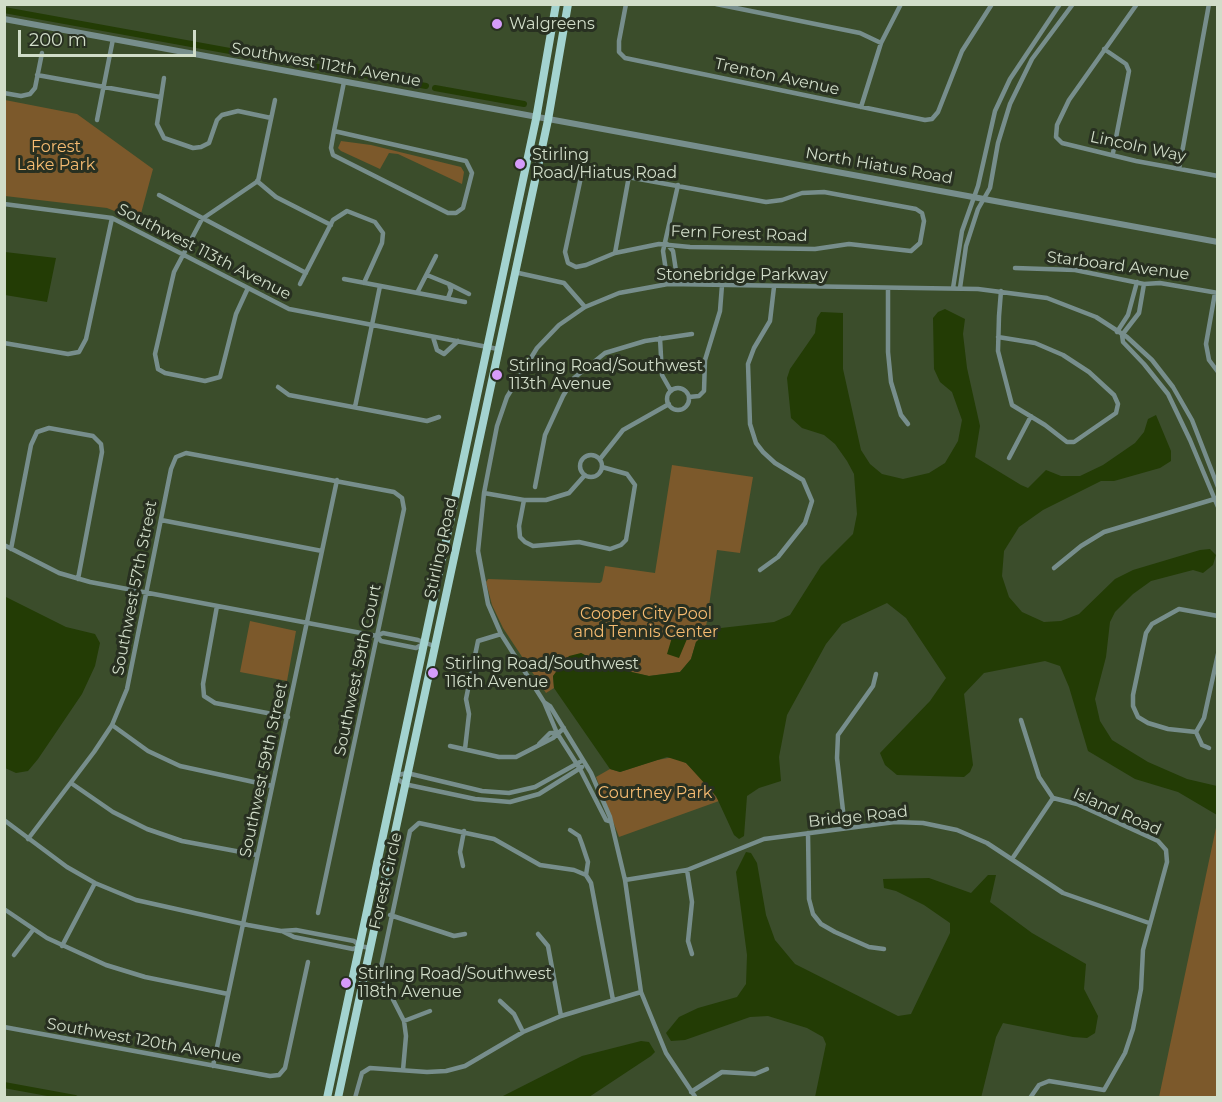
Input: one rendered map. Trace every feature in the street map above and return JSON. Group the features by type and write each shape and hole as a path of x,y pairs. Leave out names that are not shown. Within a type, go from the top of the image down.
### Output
{"main road":[{"name":"Stirling Road","path":"327,1098 536,119 556,4"},
{"name":"Stirling Road","path":"338,1098 548,120 568,4"}],"street":[{"name":"Trenton Avenue","path":"626,4 619,52 625,58 919,119 932,119 938,112 962,51 992,4"},
{"path":"716,4 860,33 881,43"},
{"path":"861,107 881,43 901,4"},
{"path":"953,288 959,245 975,197 992,121 1010,79 1060,4"},
{"path":"960,288 966,246 990,188 1003,123 1032,59 1072,4"},
{"path":"1113,153 1129,71 1126,64 1104,49 1137,4"},
{"path":"1179,169 1209,4"},
{"name":"Southwest 112th Avenue","path":"4,19 536,119"},
{"path":"97,120 113,39"},
{"name":"Lincoln Way","path":"1104,49 1069,99 1057,125 1056,137 1062,143 1113,153 1136,161 1218,176"},
{"path":"4,93 21,96 30,94 35,88 42,53"},
{"path":"37,75 160,98"},
{"path":"164,78 157,124 164,138 194,148 209,143 217,120 230,111 271,118"},
{"path":"334,130 463,160 470,165 472,173 465,203 456,213 448,213 337,159 332,152 334,130 344,82"},
{"path":"248,288 234,321 224,369 217,379 205,381 165,373 156,366 154,359 169,286 202,219 257,181 275,100"},
{"name":"North Hiatus Road","path":"536,119 1218,242"},
{"path":"992,121 1003,123"},
{"name":"Fern Forest Road","path":"629,176 585,171 580,180 566,260 572,266 581,267 615,253 646,245 667,244 690,247 815,249 849,244 908,251 917,248 924,221 922,213 912,208 824,192 802,193 782,200 766,202 678,185"},
{"path":"615,253 629,176 678,185 667,244 663,251 668,284"},
{"path":"257,181 276,196 331,225"},
{"path":"159,195 306,273"},
{"name":"Southwest 113th Avenue","path":"4,204 112,218 289,309 498,349"},
{"path":"300,284 331,225 344,212 350,211 365,217 382,229 382,243 364,283"},
{"path":"4,343 68,354 79,352 86,339 112,218"},
{"path":"667,244 673,251 678,284"},
{"path":"417,292 436,256"},
{"name":"Starboard Avenue","path":"1015,268 1075,270 1144,284 1160,283 1216,293"},
{"path":"514,272 564,283 585,307"},
{"path":"427,275 469,294"},
{"path":"344,279 465,302"},
{"path":"1117,332 1128,315 1137,282"},
{"path":"448,298 452,290 449,284"},
{"name":"Stonebridge Parkway","path":"609,821 606,820 579,766 557,733 544,702 501,634 488,604 480,570 479,522 497,426 507,397 537,348 559,325 585,307 619,293 668,284 960,288 1047,298 1077,308 1117,332 1152,360 1173,387 1200,438 1218,487"},
{"path":"1122,336 1135,322 1139,313 1144,284"},
{"path":"689,397 699,396 704,391 705,360 720,311 722,285"},
{"path":"355,407 380,286"},
{"path":"760,570 778,557 805,523 812,501 803,480 775,463 763,452 756,442 750,424 748,364 754,348 770,321 774,287"},
{"path":"888,288 888,352 891,382 897,405 908,424"},
{"path":"998,337 1035,343 1063,355 1089,372 1117,400 1118,409 1113,416 1074,442 1067,442 1012,405 998,351 998,337 1001,291"},
{"path":"1216,293 1206,344 1209,360 1218,372"},
{"path":"535,487 545,435 574,378 605,353 660,338 692,334"},
{"name":"Stonebridge Parkway","path":"1122,336 1123,342 1168,394 1218,507"},
{"path":"433,337 437,350 444,354 458,341"},
{"path":"660,338 662,375 671,391"},
{"path":"278,387 289,395 427,421 440,417"},
{"path":"683,389 689,397 688,404 682,409 676,409 669,404 668,395 671,391 683,389"},
{"path":"600,459 623,429 669,404"},
{"path":"1009,458 1030,416"},
{"path":"12,549 32,445 38,430 49,428 93,436 100,441 102,452 78,579"},
{"name":"Southwest 57th Street","path":"28,839 112,725 132,674 171,469 176,457 186,453 337,480"},
{"path":"585,475 580,467 584,458 591,455 600,459"},
{"path":"600,459 602,467"},
{"path":"524,500 519,526 520,537 533,546 579,542 610,549 621,545 626,540 635,485 633,479 627,474 602,467"},
{"path":"585,475 595,476 602,467"},
{"path":"484,493 524,500 546,500 569,493 585,475"},
{"name":"Southwest 59th Street","path":"213,1066 337,480"},
{"name":"Southwest 59th Court","path":"318,913 404,509 403,501 394,492 337,480"},
{"path":"1054,568 1104,532 1216,499"},
{"path":"161,520 322,551"},
{"path":"4,545 78,579 377,636 381,641 416,648 424,644 434,646"},
{"path":"217,606 202,688 204,696 215,703 288,717"},
{"path":"1196,732 1168,729 1138,717 1133,706 1135,685 1146,633 1159,619 1179,609 1218,616"},
{"path":"465,748 469,714 466,699 478,641 501,634"},
{"path":"1196,732 1204,718 1218,654"},
{"path":"845,828 837,758 838,735 873,686 876,674"},
{"name":"Stonebridge Parkway","path":"544,702 550,706 564,728 603,800 625,880 641,992 655,1031 666,1053 696,1098"},
{"path":"1021,720 1039,777 1053,798"},
{"path":"112,725 148,751 180,766 272,786"},
{"path":"450,746 499,757 516,757 539,744 550,733 557,733 564,728"},
{"path":"1196,732 1202,745 1209,748"},
{"path":"394,776 404,784 475,799 510,802 539,794 584,762"},
{"path":"394,776 406,773 482,791 509,793 535,787 579,766"},
{"path":"71,783 113,812 147,829 182,841 257,855"},
{"name":"Island Road","path":"1012,859 1053,798 1077,804 1131,831 1158,841 1166,850 1167,862 1149,923"},
{"path":"4,820 28,839 94,883 136,900 243,924 281,931 296,930 354,941 360,946 370,948"},
{"name":"Forest Circle","path":"403,1070 406,1036 404,1021 382,978 383,949 412,826 423,822 499,840 540,865 574,870 586,875"},
{"name":"Bridge Road","path":"625,880 687,870 755,840 895,822 923,823 957,830 987,843 1063,893 1096,906 1141,918 1149,923"},
{"path":"570,830 579,836 588,862 586,875 591,883 613,1000"},
{"path":"463,866 459,852 464,831"},
{"path":"808,833 809,899 813,914 821,924 835,932 869,947 884,949"},
{"path":"687,870 692,903 688,941 693,954"},
{"path":"62,946 94,883"},
{"path":"4,909 33,930 62,946 135,975 228,994"},
{"path":"390,915 454,936 465,934"},
{"path":"1104,1090 1125,1053 1133,1029 1149,923"},
{"path":"14,955 33,930"},
{"path":"538,934 548,946 561,1016"},
{"name":"Southwest 120th Avenue","path":"4,1027 270,1076 279,1074 285,1068 308,962"},
{"path":"355,1098 362,1073 370,1068 446,1071 465,1066 523,1032 561,1016 641,992"},
{"path":"500,1001 514,1014 523,1032"},
{"path":"404,1021 429,1011"},
{"path":"692,1092 722,1072 755,1074 767,1069"},
{"path":"1030,1098 1039,1085 1057,1081 1104,1090"},
{"path":"1104,1090 1107,1098"}],"green space":[{"name":"Forest Lake Park","path":"5,100 77,114 153,169 139,221 107,208 5,196"},
{"path":"341,141 371,145 461,167 464,172 462,184 398,154 389,153 380,169 341,151 338,148"},
{"name":"Cooper City Pool and Tennis Center","path":"672,465 753,477 740,553 717,550 705,634 696,642 691,659 680,672 649,676 605,666 581,653 553,676 554,688 546,693 503,628 492,605 486,582 488,579 600,583 605,566 655,573"},
{"path":"250,621 296,631 287,681 240,672"},
{"name":"Courtney Park","path":"674,757 686,763 703,779 719,801 619,837 596,777 610,769 620,772"},
{"path":"1217,823 1217,1097 1159,1097"}],"shaded area":[{"path":"5,252 56,258 47,302 5,295"},
{"path":"945,309 965,319 963,334 967,368 980,426 975,457 1021,485 1028,488 1046,470 1061,476 1080,476 1103,465 1135,443 1144,432 1148,419 1156,415 1171,451 1171,461 1160,468 1114,481 1101,481 1043,510 1019,527 1004,551 1002,576 1009,597 1022,612 1044,622 1061,621 1079,614 1115,579 1133,570 1200,550 1210,549 1216,555 1213,565 1203,573 1193,570 1151,581 1133,594 1115,612 1110,622 1106,657 1095,699 1100,721 1112,740 1148,762 1187,779 1217,786 1217,815 1178,792 1135,779 1088,751 1069,687 1060,666 1045,661 984,673 964,694 973,765 964,777 897,775 885,765 880,753 930,701 946,678 906,618 887,603 842,624 826,644 787,715 779,757 781,781 759,788 747,796 744,836 739,839 734,835 716,796 686,763 667,757 620,772 610,769 554,688 553,676 569,656 581,653 605,666 649,676 680,672 691,659 696,642 705,634 721,628 774,622 790,615 821,566 853,534 857,514 854,474 847,461 835,444 824,435 802,428 791,418 787,378 790,369 815,333 817,318 821,312 843,313 843,369 861,450 870,464 882,474 903,479 929,473 945,463 958,441 962,420 952,392 940,382 934,369 933,318"},
{"path":"4,596 66,627 95,634 100,643 95,666 82,694 28,771 16,773 5,768"},
{"path":"673,634 687,639 679,658 667,654"},
{"path":"746,852 751,853 757,863 766,915 775,940 795,964 898,1016 911,1014 950,933 950,923 924,905 896,891 884,888 883,879 929,878 971,893 988,875 996,875 990,902 1032,933 1086,964 1084,989 1098,1016 1095,1033 1087,1038 1073,1037 1003,1023 996,1037 981,1098 815,1097 826,1044 823,1037 807,1028 768,1016 750,1017 685,1040 671,1041 666,1033 679,1017 698,1008 737,997 746,984 747,955 736,872"},
{"path":"641,1041 649,1042 655,1052 589,1097 501,1097 582,1056"}],"waterway":[{"path":"4,10 340,71"},
{"path":"349,72 426,86"},
{"path":"435,88 524,104"},
{"path":"4,1085 75,1098"}],"place":[{"name":"Walgreens","path":"497,24"},
{"name":"Stirling Road/Hiatus Road","path":"520,164"},
{"name":"Stirling Road/Southwest 113th Avenue","path":"497,375"},
{"name":"Stirling Road/Southwest 116th Avenue","path":"433,673"},
{"name":"Stirling Road/Southwest 118th Avenue","path":"346,983"}]}
